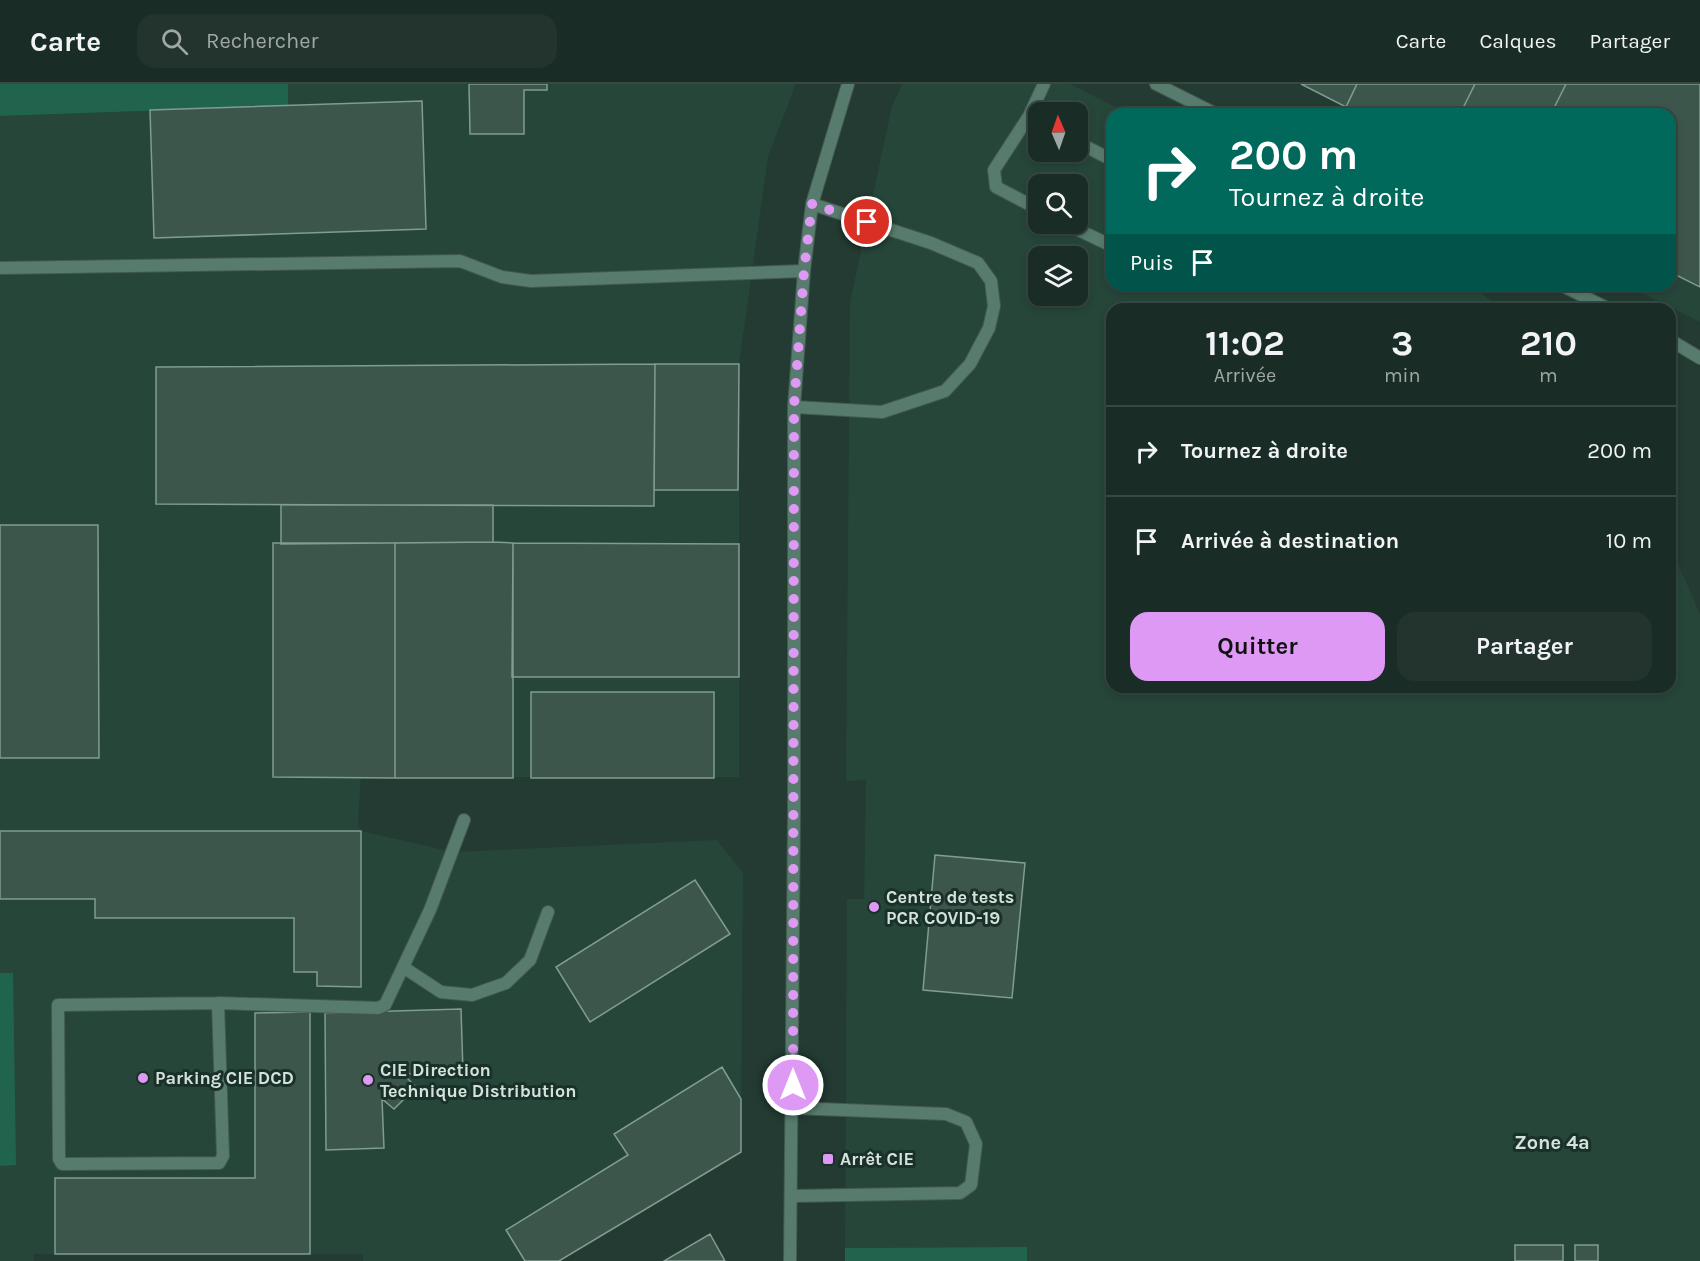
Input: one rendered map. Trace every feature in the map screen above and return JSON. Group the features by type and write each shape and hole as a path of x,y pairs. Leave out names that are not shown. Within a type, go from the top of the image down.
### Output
{"street":[{"path":"790,1261 793,1108 794,407 804,271 812,204 848,84"},
{"path":"1039,102 1044,84"},
{"path":"1156,84 1204,108"},
{"path":"1028,126 994,170 996,188 1028,204"},
{"path":"1088,148 1106,157"},
{"path":"794,407 882,412 945,391 970,364 989,328 994,306 991,281 978,263 931,243 812,204"},
{"path":"1087,234 1106,243"},
{"path":"0,268 460,261 502,277 531,281 804,271"},
{"path":"1573,291 1597,303"},
{"path":"1676,344 1700,358"},
{"path":"218,1004 223,1156 219,1163 62,1164 59,1147 58,1005 218,1004 378,1008 385,1005 430,910 464,820"},
{"path":"403,967 441,992 472,994 506,983 530,960 548,912"},
{"path":"792,1196 960,1193 970,1185 976,1144 966,1122 946,1114 793,1108"}],"shaded area":[{"path":"288,84 796,84 768,157 739,364 739,777 361,777 358,822 361,831 453,852 717,840 743,873 741,1152 559,1261 363,1261 363,1254 34,1254 34,1261 0,1261 0,116 288,106"},
{"path":"902,84 1070,84 1117,108 1106,108 1106,291 1478,291 1494,303 1106,303 1106,693 1676,693 1676,560 1700,614 1700,1261 1027,1261 1026,1247 845,1248 847,899 864,899 866,780 846,781 850,302 892,106"},
{"path":"1700,84 1700,322 1676,310 1676,303 1662,303 1638,291 1676,291 1676,108 1581,108"}],"green space":[{"path":"0,84 288,84 288,106 0,116"},
{"path":"0,973 13,973 16,1165 0,1166"},
{"path":"1027,1247 1027,1261 845,1261 845,1248"}],"building":[{"path":"469,84 547,84 547,90 524,90 524,134 470,134"},
{"path":"1301,84 1357,84 1346,107"},
{"path":"1357,84 1475,84 1463,108 1346,107"},
{"path":"1475,84 1566,84 1554,108 1463,108"},
{"path":"1566,84 1700,84 1700,287 1676,275 1676,108 1554,108"},
{"path":"422,101 426,229 154,238 150,110"},
{"path":"655,364 654,506 156,504 156,367"},
{"path":"655,364 739,364 738,490 654,490"},
{"path":"281,505 493,505 493,542 281,544"},
{"path":"0,525 98,525 99,758 0,758"},
{"path":"273,543 395,543 395,778 273,777"},
{"path":"395,543 513,543 513,778 395,778"},
{"path":"513,543 739,544 739,677 512,677"},
{"path":"531,692 714,692 714,778 531,778"},
{"path":"0,831 361,831 361,987 317,986 317,972 294,972 294,918 95,918 95,899 0,899"},
{"path":"935,855 1025,863 1012,998 923,990"},
{"path":"695,880 730,934 590,1022 556,967"},
{"name":"CIE Direction Technique Distribution","path":"461,1009 463,1072 403,1074 416,1087 394,1109 382,1099 384,1148 326,1150 325,1013"},
{"path":"310,1012 310,1254 55,1254 55,1178 255,1178 255,1013"},
{"path":"722,1067 741,1099 741,1152 559,1261 525,1261 506,1230 628,1155 614,1134"},
{"path":"710,1234 725,1261 664,1261"},
{"path":"1515,1245 1563,1245 1563,1261 1515,1261"},
{"path":"1575,1245 1598,1245 1598,1261 1575,1261"}],"place":[{"name":"Centre de tests PCR COVID-19","path":"874,907"},
{"name":"Parking CIE DCD","path":"143,1078"},
{"name":"CIE Direction Technique Distribution","path":"368,1080"},
{"name":"Arrêt CIE","path":"828,1159"}],"district":[{"name":"Zone 4a","path":"1552,1142"}],"route":[{"path":"793,1085 794,407 804,271 812,204 867,222"}]}
